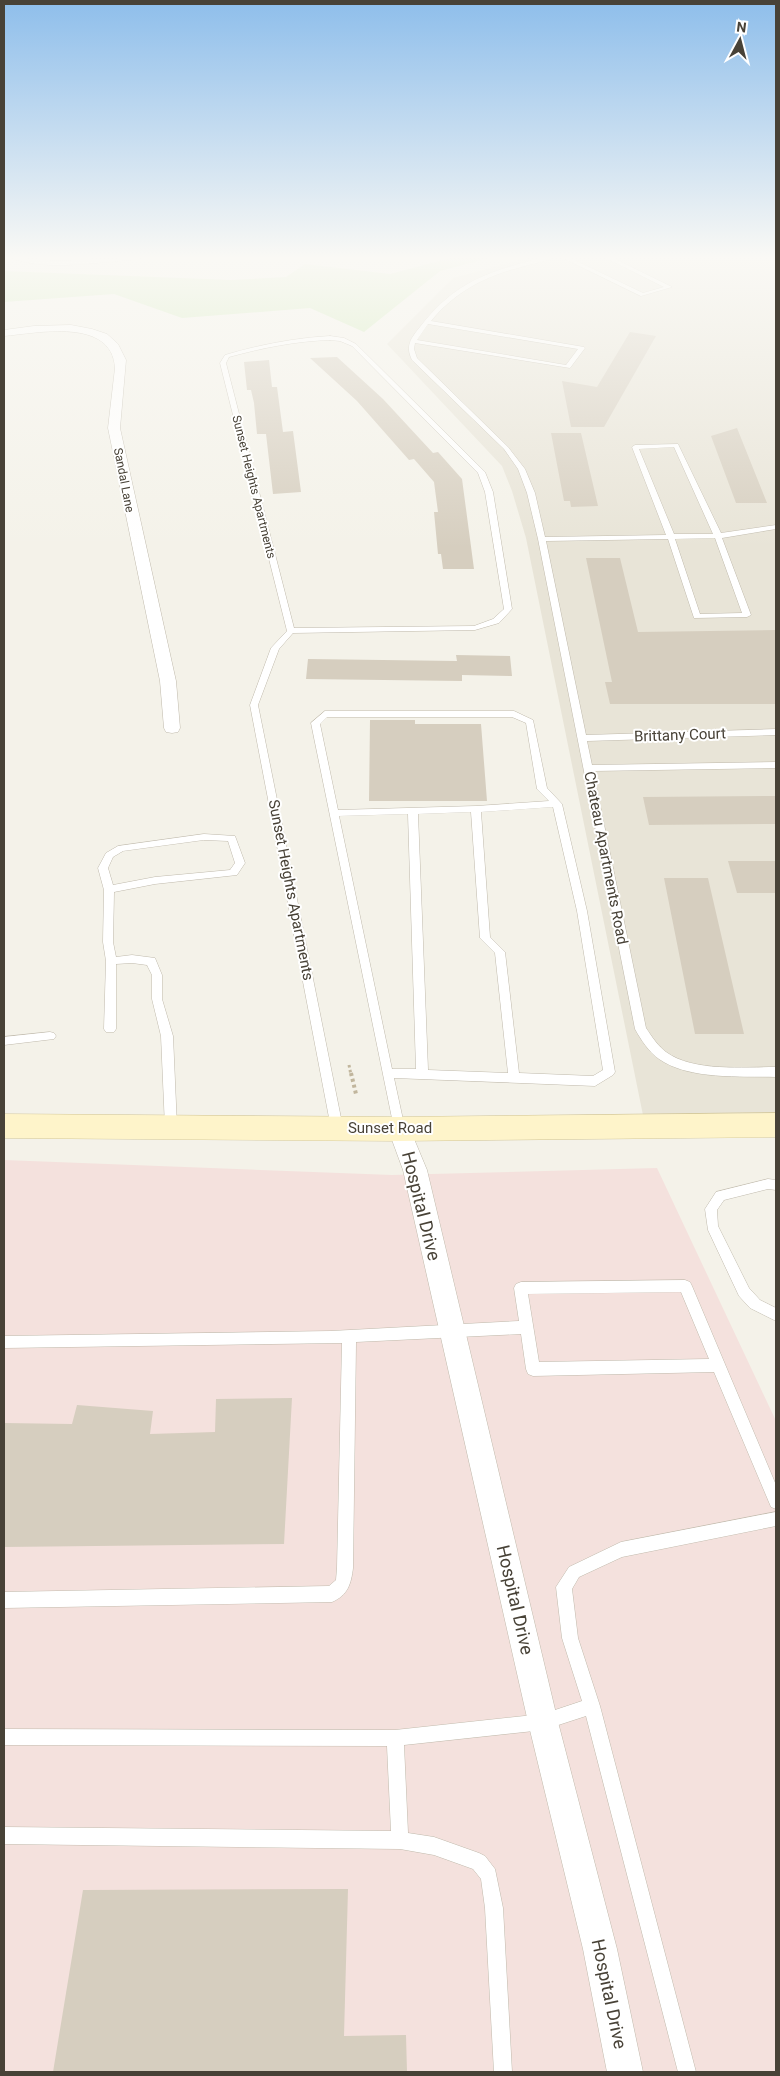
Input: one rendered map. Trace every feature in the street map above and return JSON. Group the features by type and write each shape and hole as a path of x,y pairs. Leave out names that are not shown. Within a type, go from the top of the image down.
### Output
{"street":[{"name":"Sandal Lane","path":"118,354 120,374 114,409 114,428 168,681 172,728"},
{"name":"Sunset Road","path":"4,1126 400,1129 776,1125"},
{"name":"Hospital Drive","path":"400,1129 415,1170 542,1722 600,1948 626,2072"}],"lane":[{"name":"Sunset Heights Apartments","path":"235,354 227,356 223,363 290,631"},
{"name":"Sunset Heights Apartments","path":"337,1128 254,705 263,675 275,648 290,631 475,628 496,621 508,609 489,492 481,472 363,354"},
{"name":"Chateau Apartments Road","path":"412,354 414,359 506,448 521,469 531,493 583,738 641,1029 650,1044 665,1057 684,1065 729,1071 776,1072"},
{"path":"489,354 568,367 578,354"},
{"path":"676,445 718,536 747,615 697,616 671,537 635,447 676,445"},
{"path":"542,539 718,536 776,527"},
{"path":"388,1073 595,1081 608,1072 582,910 557,804 542,789 530,722 514,714 325,714 315,723 335,812 388,1073 400,1129"},
{"name":"Brittany Court","path":"583,738 776,732"},
{"name":"Brittany Court","path":"589,768 776,765"},
{"path":"335,812 476,809 557,804"},
{"path":"476,809 486,938 500,952 514,1078"},
{"path":"414,811 422,1074"},
{"path":"109,890 124,884 212,876 233,872 240,863 232,838 204,837 121,848 109,855 103,868 109,890 110,1028"},
{"path":"111,961 132,959 151,961 157,975 157,999 167,1036 171,1127"},
{"path":"4,1042 50,1036"},
{"path":"776,1185 768,1184 720,1196 712,1209 712,1226 744,1292 755,1304 776,1315"},
{"path":"718,1365 534,1369 521,1288 685,1286 776,1502"},
{"path":"4,1342 349,1338 452,1333 527,1326"},
{"path":"4,1600 332,1594 343,1584 345,1568 349,1338"},
{"path":"687,2072 592,1706 570,1638 564,1587 574,1572 621,1550 776,1519"},
{"path":"4,1737 395,1738 542,1722 592,1706"},
{"path":"395,1738 400,1840"},
{"path":"4,1836 400,1840 434,1846 479,1862 489,1875 494,1908 503,2072"}],"path":[{"path":"349,1065 356,1094"}],"shaded area":[{"path":"396,354 776,354 776,1125 645,1125 526,538 512,491 502,466"},
{"path":"4,1160 392,1175 657,1168 776,1421 776,2072 4,2072"}],"building":[{"path":"617,354 646,354 604,427 571,427 562,381 597,387"},
{"path":"337,357 383,399 433,453 438,452 462,479 474,569 443,569 441,554 438,554 434,512 438,512 434,482 414,459 409,460 357,401 310,358"},
{"path":"269,360 272,387 277,387 283,432 293,431 301,492 273,494 266,434 257,434 254,403 251,390 247,390 244,362"},
{"path":"737,428 767,503 736,503 711,436"},
{"path":"551,433 581,433 598,506 571,507 570,501 564,501"},
{"path":"586,558 620,558 638,632 776,630 776,704 610,704 605,682 612,682"},
{"path":"456,655 510,656 512,676 462,675 462,681 306,679 308,659 457,661"},
{"path":"370,720 415,720 415,724 481,724 487,801 369,801"},
{"path":"776,796 776,824 649,825 643,797"},
{"path":"728,861 776,861 776,893 737,893"},
{"path":"664,878 708,878 744,1034 695,1034"},
{"path":"292,1398 284,1544 4,1547 4,1423 72,1424 77,1405 153,1411 150,1434 215,1432 216,1399"},
{"path":"348,1889 344,2036 406,2035 407,2072 53,2072 83,1890"}]}
